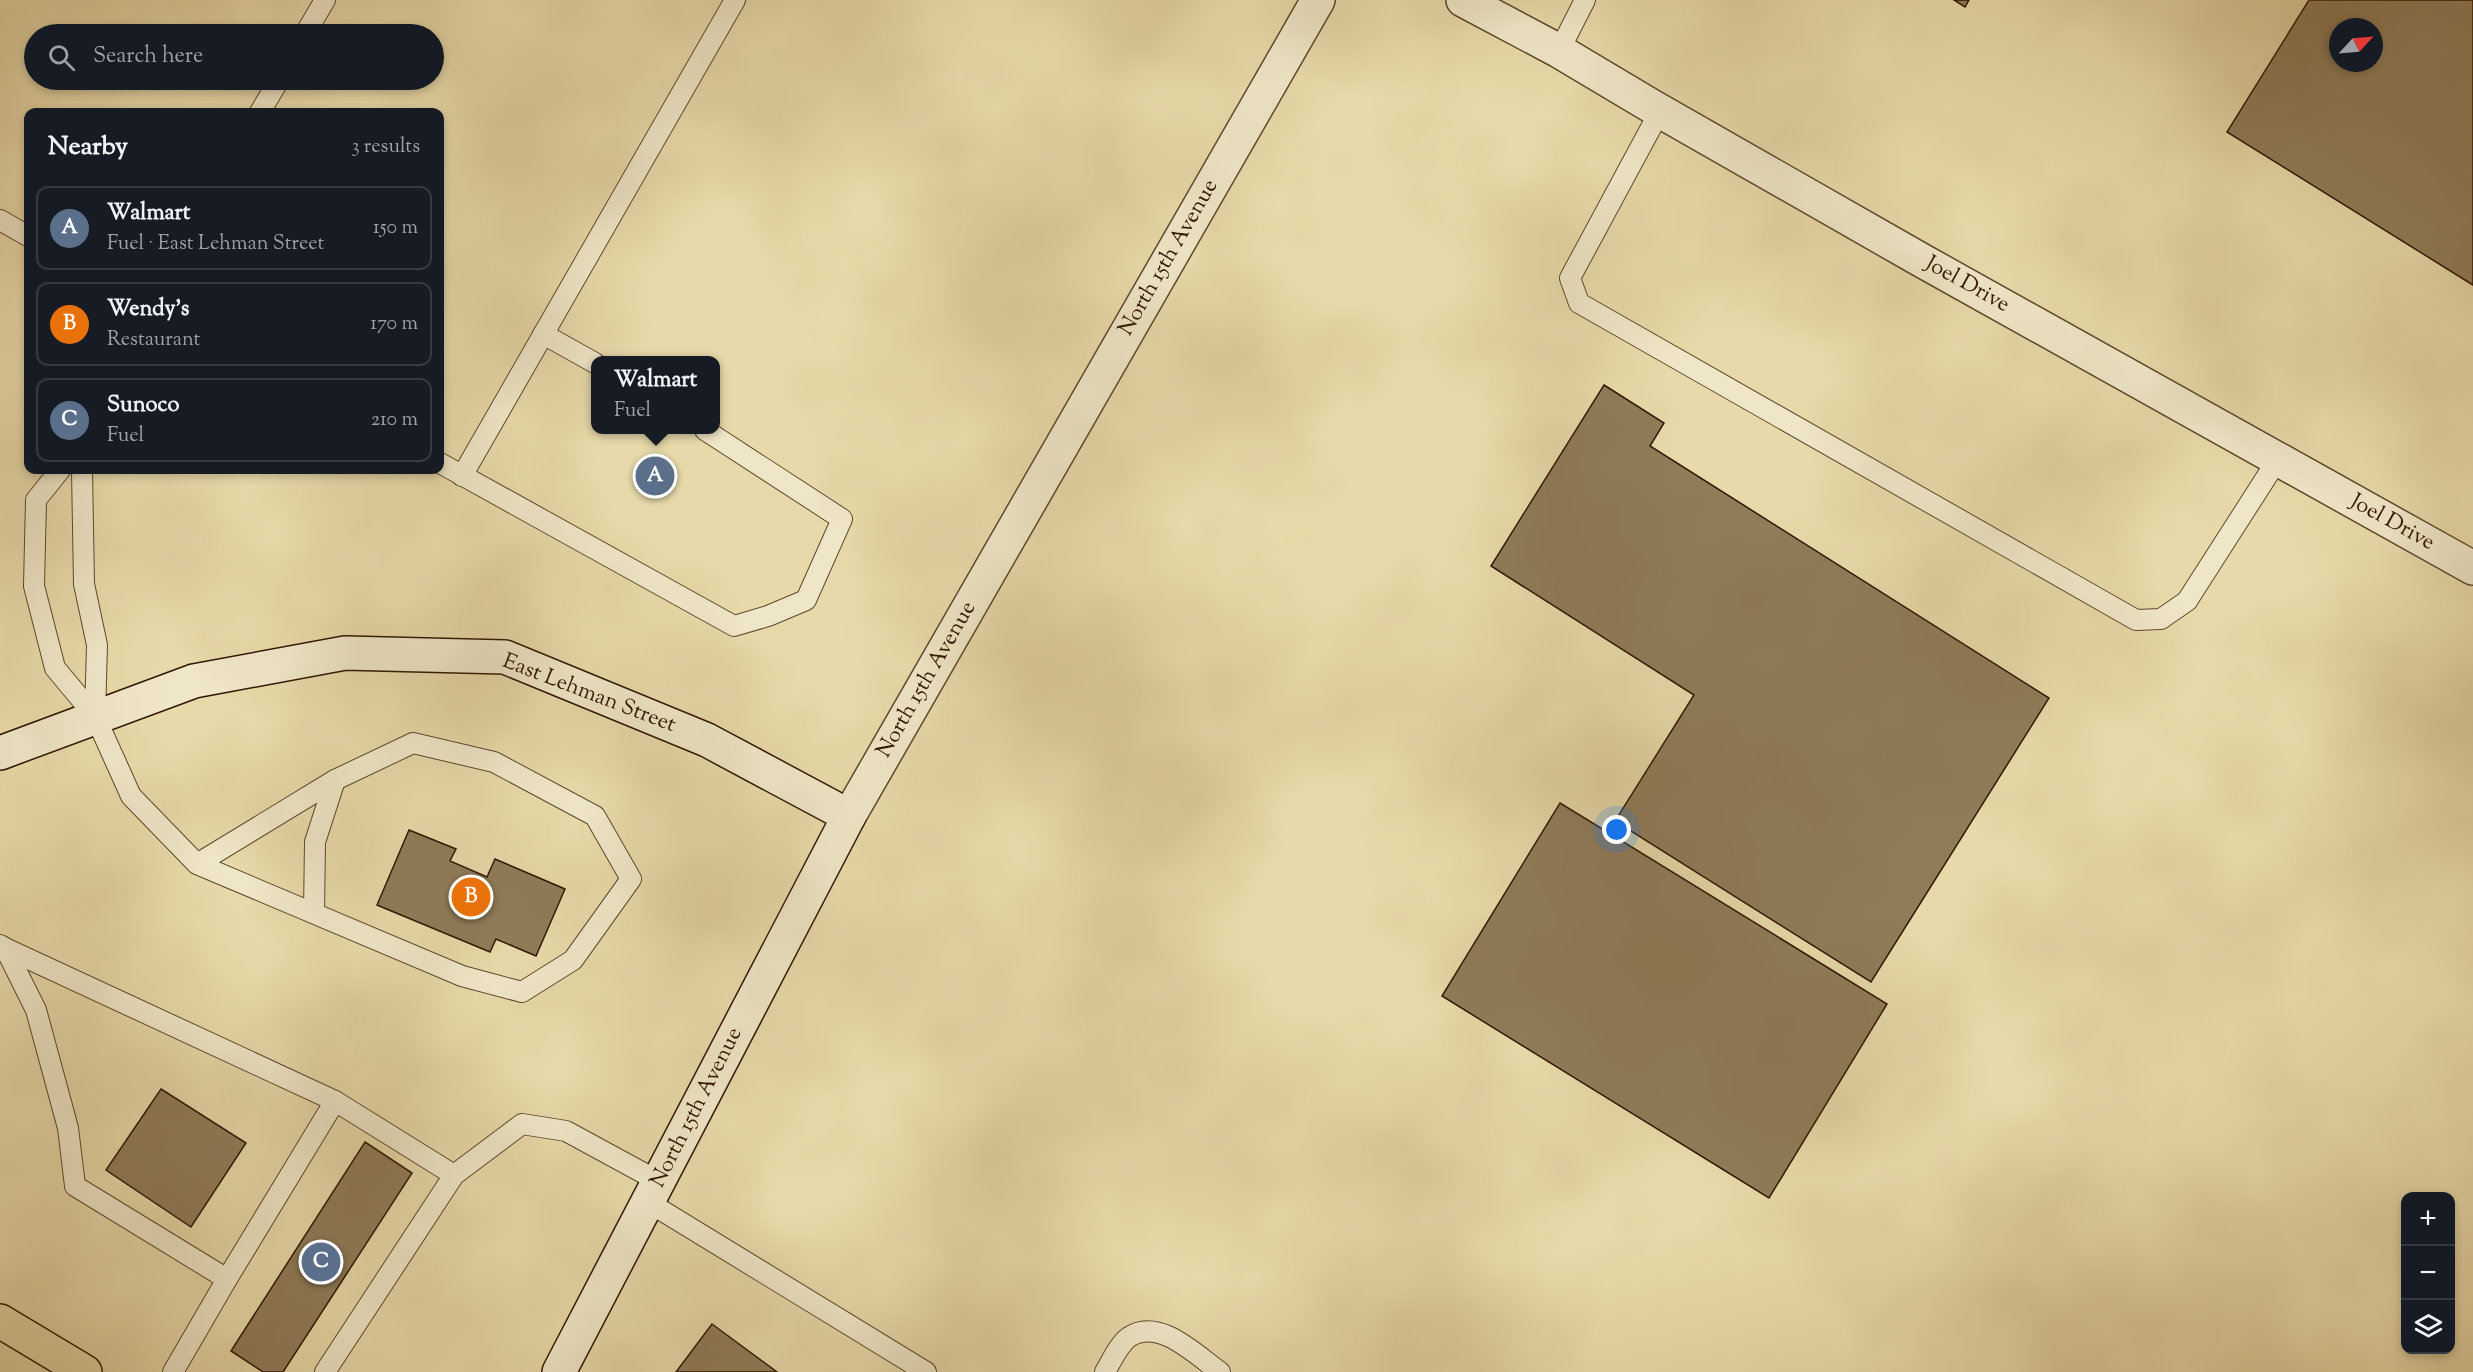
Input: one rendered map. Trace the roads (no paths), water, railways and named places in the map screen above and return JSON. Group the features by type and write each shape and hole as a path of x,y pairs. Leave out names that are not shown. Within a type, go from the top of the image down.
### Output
{"highway":[{"path":"0,1321 85,1372"}],"street":[{"name":"North 15th Avenue","path":"560,1372 849,816 1318,0"},
{"name":"Joel Drive","path":"1463,0 1559,51 1660,111 2473,568"},
{"name":"East Lehman Street","path":"0,753 194,681 345,653 505,657 707,740 849,816"}],"lane":[{"path":"311,24 325,0"},
{"path":"462,476 735,0"},
{"path":"1559,51 1585,0"},
{"path":"262,108 273,90"},
{"path":"1660,111 1570,278 1579,303 2136,620 2161,619 2187,601 2278,459"},
{"path":"0,220 24,234"},
{"path":"543,334 591,361"},
{"path":"444,466 734,626 768,616 806,600 842,519 713,434"},
{"path":"57,474 36,500 34,586 56,668 96,716 130,796 197,864 462,976 522,992 573,960 631,879 595,816 494,762 413,743 335,780 197,864"},
{"path":"82,474 84,584 97,645 96,716"},
{"path":"314,913 315,842 335,780"},
{"path":"2,947 335,1101 454,1175"},
{"path":"2,947 39,1021 68,1128 75,1186 227,1279"},
{"path":"173,1372 335,1101"},
{"path":"325,1372 454,1175 522,1124 566,1131 926,1372"},
{"path":"1105,1372 1128,1338 1147,1330 1167,1335 1220,1372"}],"place":[{"name":"Walmart","path":"655,476"},
{"name":"Wendy's","path":"471,897"},
{"name":"Sunoco","path":"321,1262"}]}
